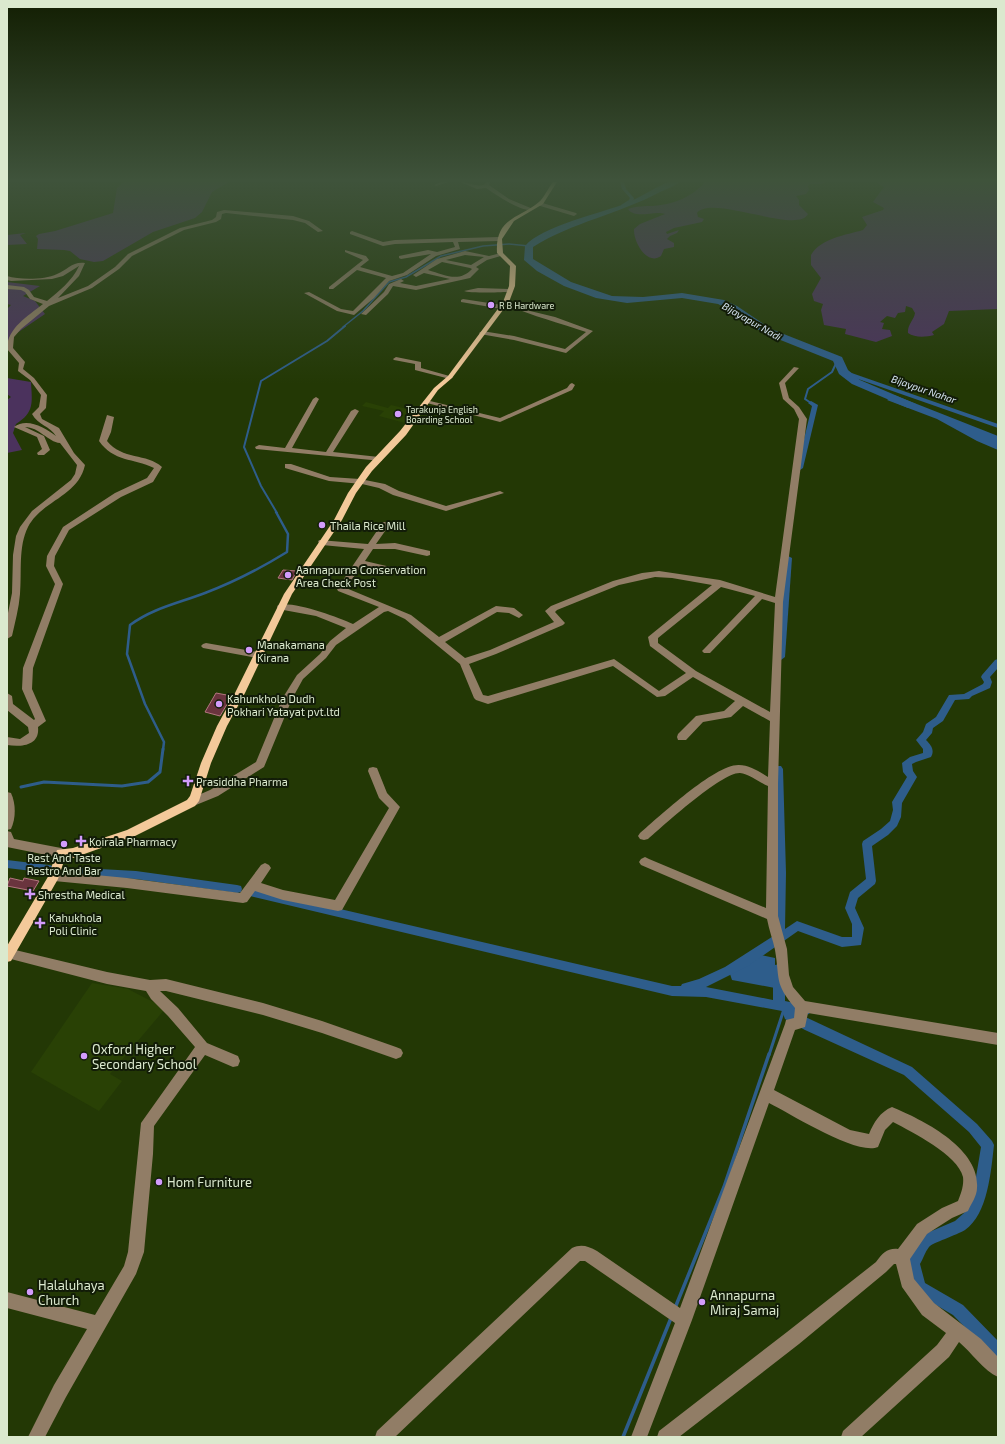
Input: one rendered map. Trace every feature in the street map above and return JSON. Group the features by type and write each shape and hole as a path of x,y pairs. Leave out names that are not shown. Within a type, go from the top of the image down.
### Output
{"main road":[{"path":"8,955 54,876 61,853 73,853 131,833 192,803 219,732 281,607 301,572 338,520 360,482 403,433 436,389 450,377 509,298 509,291 512,286 513,266 500,252"}],"street":[{"path":"7,287 22,288 27,291 32,298 48,304 90,287 117,268 130,255 141,249"},
{"path":"364,314 386,293 393,281 455,249"},
{"path":"331,288 366,260 348,251"},
{"path":"357,268 416,288 468,277 476,269 438,257 428,252 401,256"},
{"path":"472,267 486,256 500,252"},
{"path":"307,293 339,310 354,313 372,297 384,282 393,281 423,271 438,257 464,253 486,256"},
{"path":"7,278 50,278 60,275 77,264 83,264 75,279 58,297 19,327 11,336 9,345 13,354 22,362 20,370 32,379 44,395 42,408 36,414 38,420 56,430 71,454 82,465 81,471 72,485 29,518 22,532 15,562 16,594 7,636"},
{"path":"423,271 454,279"},
{"path":"467,291 474,289 502,292 509,291"},
{"path":"463,301 504,305 553,318 590,331 566,351 514,338 482,333"},
{"path":"396,359 419,363 417,369 450,377"},
{"path":"796,368 782,383 786,399 801,413 803,419 779,602 773,784 772,916 779,943 783,975 788,990 802,1006 998,1039"},
{"path":"426,402 477,413 500,420 571,387"},
{"path":"287,450 316,399"},
{"path":"329,453 355,411"},
{"path":"33,725 41,721 27,689 28,668 59,584 50,566 51,556 66,529 118,495 150,480 158,467 122,456 105,445 102,440 107,432 110,417"},
{"path":"42,454 46,450 40,436 18,427 28,425 41,429 59,441 63,439"},
{"path":"259,446 379,459"},
{"path":"288,466 329,479 382,486 396,493 446,509 500,493"},
{"path":"386,524 340,589 408,617 439,641 464,662 479,698 488,700 614,662 659,694 693,673"},
{"path":"322,542 370,547 396,546 427,553"},
{"path":"360,562 392,570"},
{"path":"464,662 507,646 560,623 549,611 554,608 640,576 668,574 720,583 779,602"},
{"path":"720,583 653,637 653,644 693,673 775,719"},
{"path":"707,651 761,595"},
{"path":"281,607 304,610 335,618 353,628"},
{"path":"192,803 214,793 260,764 287,699 300,677 323,656 333,643 382,609 389,608"},
{"path":"439,641 496,609 511,610 519,615"},
{"path":"206,646 258,655"},
{"path":"7,696 8,704 33,725 34,734 22,743 7,741"},
{"path":"682,737 700,719 727,714 742,701"},
{"path":"644,836 703,788 729,771 739,769 773,784"},
{"path":"253,885 283,895 338,906 395,807 383,795 373,771"},
{"path":"7,796 10,806 7,826"},
{"path":"7,835 10,844 61,853"},
{"path":"645,862 772,916"},
{"path":"54,876 127,883 243,898 265,868"},
{"path":"8,955 75,971 150,986 166,985 263,1009 322,1027 396,1053"},
{"path":"150,986 155,995 173,1012 202,1047 233,1061"},
{"path":"639,1437 684,1320 767,1094 791,1024 800,1023 802,1006"},
{"path":"36,1437 60,1391 131,1268 136,1252 146,1154 146,1131 148,1123 202,1047"},
{"path":"767,1094 848,1137 873,1142 880,1125 892,1114 939,1140 967,1166 971,1188 963,1206 947,1213 922,1229 902,1257 907,1282 928,1308 975,1345 998,1369"},
{"path":"383,1437 577,1253 586,1253 592,1256 684,1320"},
{"path":"665,1437 793,1338 881,1267 891,1256 902,1257"},
{"path":"7,1300 100,1324"},
{"path":"849,1437 943,1351 957,1331"}],"shaded area":[{"path":"47,249 123,249 103,261 94,262 80,259 70,251"},
{"path":"641,249 664,249 661,256 656,258 651,258"},
{"path":"815,249 998,249 998,309 949,311 944,324 932,332 934,335 921,337 908,333 915,313 912,308 906,306 905,312 898,313 895,318 887,316 880,322 884,323 882,329 890,330 892,336 876,342 845,334 846,329 824,325 821,310 823,304 814,301 812,294 821,278 811,265 811,255"},
{"path":"7,282 40,286 23,296 35,301 45,314 14,335 7,349 7,309 11,305 7,304"},
{"path":"7,378 31,382 32,401 29,411 22,420 16,424 13,433 22,450 7,453 7,400 11,397 7,394"},
{"name":"Tarakunja English Boarding School","path":"366,402 388,408 391,405 416,411 405,423 379,416 384,411 362,406"},
{"name":"Oxford Higher Secondary School","path":"92,983 128,989 159,1005 164,1010 110,1074 122,1081 99,1111 31,1072"}],"water":[{"path":"894,395 998,436 998,450 977,441 937,419 887,400"},
{"path":"761,955 775,958 775,988 732,980 730,974"}],"building":[{"name":"Aannapurna Conservation Area Check Post","path":"283,570 297,571 292,580 278,578"},
{"name":"Kahunkhola Dudh Pokhari Yatayat pvt.ltd","path":"216,693 232,696 220,716 205,712"},
{"path":"10,878 23,881 24,878 39,881 33,891 7,886"}],"waterway":[{"path":"343,327 363,311 389,282 406,277 441,256 469,249"},
{"name":"Bijayapur Nadi","path":"529,249 528,260 541,269 568,284 596,295 612,299 627,300 643,300 670,296 689,296 721,302 734,308 767,331 838,359 843,372 856,382 912,406"},
{"path":"277,513 261,486 244,447 261,381 327,341 345,326"},
{"path":"811,403 805,399 808,389 832,372 838,359"},
{"name":"Bijaypur Nahar","path":"843,372 998,426"},
{"path":"800,468 815,405 811,403"},
{"path":"163,750 164,742 145,704 127,654 130,625 148,614 166,606 216,589 257,569 287,552 288,534 276,512"},
{"path":"781,657 788,558"},
{"path":"686,988 714,979 729,971 797,926 842,942 857,942 858,924 850,908 854,895 871,881 867,844 890,828 896,817 898,810 897,802 912,777 908,772 907,763 913,759 928,755 928,748 921,740 927,733 929,726 940,719 952,697 966,697 969,694 987,686 988,682 985,677 998,662"},
{"path":"21,787 44,782 122,786 148,782 160,772 163,749"},
{"path":"778,769 781,873 779,933"},
{"path":"7,864 49,869"},
{"path":"82,872 136,875 237,889"},
{"path":"254,893 672,991 706,992 779,1006"},
{"path":"779,969 779,1006"},
{"path":"779,1006 785,1007"},
{"path":"769,1055 785,1006"},
{"path":"785,1007 805,1010"},
{"path":"785,1007 789,1015 809,1026 908,1071 973,1128 988,1145 982,1183 973,1212 960,1226 925,1241 913,1263 919,1287 958,1310 998,1351"},
{"path":"675,1308 724,1187 769,1054"},
{"path":"623,1437 671,1318"}],"place":[{"name":"R B Hardware","path":"491,305"},
{"name":"Tarakunja English Boarding School","path":"398,414"},
{"name":"Thaila Rice Mill","path":"322,525"},
{"name":"Aannapurna Conservation Area Check Post","path":"288,575"},
{"name":"Manakamana Kirana","path":"249,650"},
{"name":"Kahunkhola Dudh Pokhari Yatayat pvt.ltd","path":"219,704"},
{"name":"Prasiddha Pharma","path":"188,781"},
{"name":"Koirala Pharmacy","path":"81,841"},
{"name":"Rest And Taste Restro And Bar","path":"64,844"},
{"name":"Shrestha Medical","path":"30,894"},
{"name":"Kahukhola Poli Clinic","path":"40,923"},
{"name":"Oxford Higher Secondary School","path":"84,1056"},
{"name":"Hom Furniture","path":"159,1182"},
{"name":"Halaluhaya Church","path":"30,1292"},
{"name":"Annapurna Miraj Samaj","path":"702,1302"}]}
